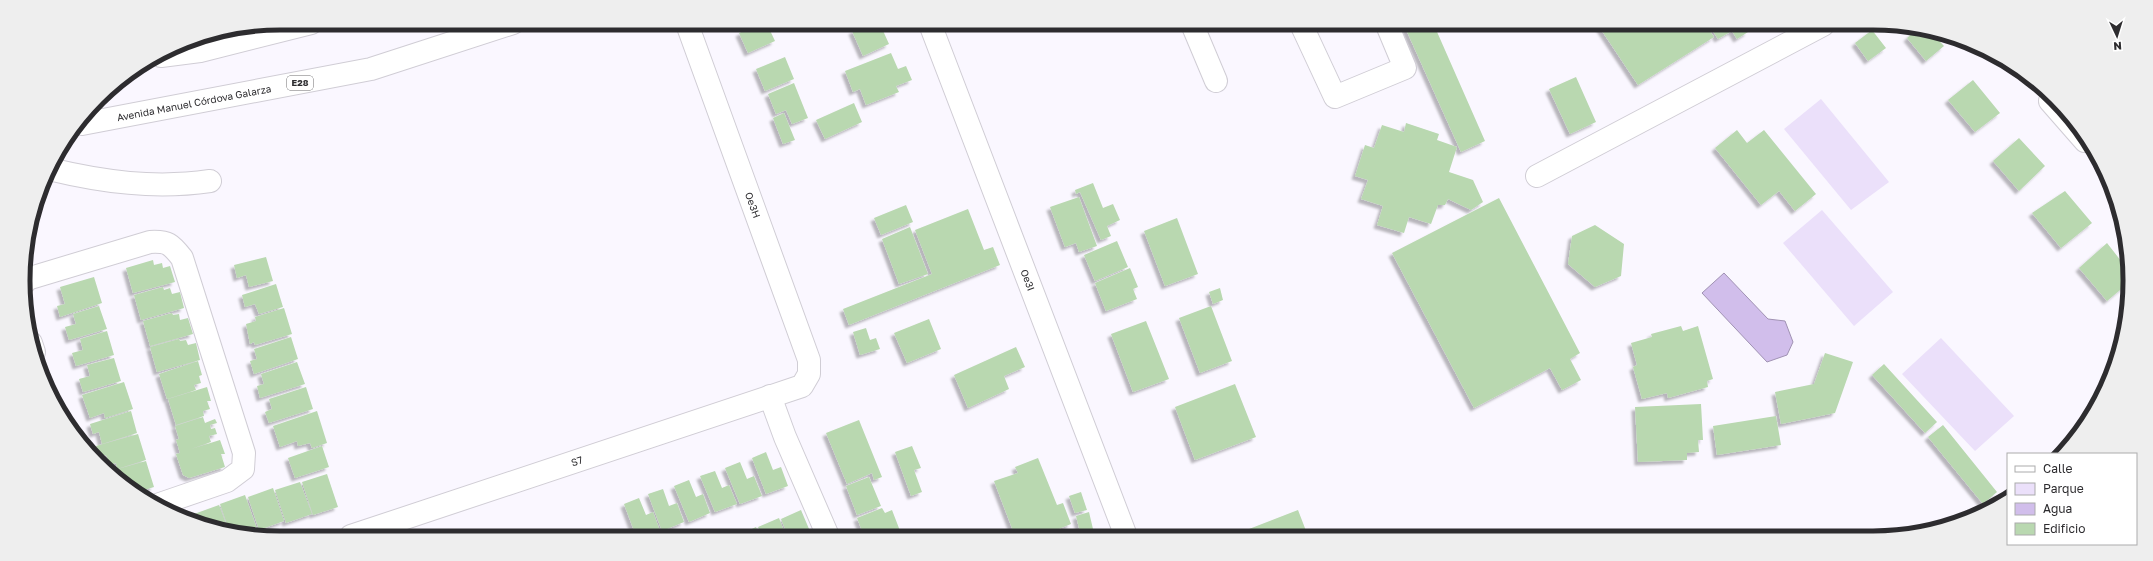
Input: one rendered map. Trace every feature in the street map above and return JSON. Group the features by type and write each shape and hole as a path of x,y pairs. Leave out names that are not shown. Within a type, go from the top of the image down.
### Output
{"street":[{"path":"173,54 200,51 284,30"},
{"name":"Avenida Manuel Córdova Galarza","path":"86,123 371,69 491,30"},
{"name":"Oe3H","path":"689,30 809,360 809,374 802,386"},
{"name":"Oe3I","path":"932,30 1124,531"},
{"path":"1195,30 1216,81"},
{"path":"1304,30 1335,97 1405,68 1389,30"},
{"path":"1537,176 1814,30"},
{"path":"56,170 118,183 165,186 210,181"},
{"path":"30,278 150,242 163,241 173,246 182,258 244,453 243,469 227,481 165,502"},
{"name":"S7","path":"366,531 802,386"},
{"path":"770,396 785,437 826,531"}],"green space":[{"path":"1821,99 1889,182 1851,210 1784,129"},
{"path":"1822,210 1893,292 1854,326 1783,243"},
{"path":"1941,338 2014,416 1975,451 1902,374"}],"water":[{"path":"1724,273 1768,319 1785,321 1793,342 1787,355 1767,362 1702,293"}],"building":[{"path":"746,30 770,30 775,41 748,53 739,33"},
{"path":"883,30 889,44 863,56 852,31"},
{"path":"1406,30 1436,30 1485,141 1461,152"},
{"path":"1601,30 1709,30 1714,37 1638,85"},
{"path":"1712,30 1747,30 1748,32 1737,39 1732,31 1718,39"},
{"path":"1872,30 1886,48 1868,61 1855,43"},
{"path":"1912,33 1921,35 1938,39 1944,46 1926,61 1907,38"},
{"path":"891,53 898,69 906,66 912,80 896,86 899,92 866,105 860,89 853,92 845,71"},
{"path":"785,57 794,79 765,91 756,69"},
{"path":"1576,77 1596,122 1570,134 1549,89"},
{"path":"1973,80 2000,113 1975,132 1948,100"},
{"path":"794,83 808,118 792,124 786,110 776,114 768,94"},
{"path":"854,103 862,122 825,139 816,120"},
{"path":"784,113 795,140 783,144 773,118"},
{"path":"1406,123 1439,134 1437,140 1457,147 1449,172 1473,180 1483,202 1471,210 1448,199 1445,205 1438,205 1431,224 1409,217 1404,233 1377,225 1383,206 1361,199 1368,180 1355,176 1365,145 1374,148 1382,125 1404,132"},
{"path":"1737,130 1747,143 1764,130 1816,194 1795,211 1779,191 1761,205 1715,148"},
{"path":"2019,138 2045,166 2019,191 1993,161"},
{"path":"1093,183 1103,208 1113,204 1120,220 1107,226 1111,236 1101,240 1080,192 1076,194 1075,190"},
{"path":"2065,191 2092,223 2061,248 2032,213"},
{"path":"1079,197 1097,246 1079,252 1076,243 1065,247 1050,207"},
{"path":"1499,198 1580,353 1570,359 1581,380 1562,390 1550,368 1474,408 1392,253"},
{"path":"906,205 913,222 881,235 874,218"},
{"path":"968,209 984,250 993,247 1000,265 849,325 843,309 932,274 915,230"},
{"path":"1177,218 1198,274 1165,286 1144,231"},
{"path":"1595,225 1624,244 1621,276 1595,287 1568,264 1572,236"},
{"path":"910,227 928,274 899,284 882,239"},
{"path":"1117,241 1128,267 1095,281 1084,255"},
{"path":"2107,243 2122,262 2123,288 2107,301 2079,268"},
{"path":"266,257 273,281 249,287 246,275 237,278 234,265"},
{"path":"153,260 154,265 162,263 163,268 170,266 175,282 133,293 126,268"},
{"path":"1130,268 1138,287 1133,289 1137,299 1106,311 1095,283"},
{"path":"94,277 102,303 60,317 57,306 65,304 60,287"},
{"path":"276,284 283,307 259,314 255,304 245,307 242,295"},
{"path":"163,287 164,290 170,288 172,294 180,292 184,308 141,320 134,295"},
{"path":"1220,288 1223,300 1213,304 1209,292"},
{"path":"99,306 107,329 69,340 65,327 76,324 73,314"},
{"path":"1211,306 1232,361 1200,373 1179,318"},
{"path":"284,308 292,334 255,345 254,342 250,344 246,324 256,321 255,317"},
{"path":"172,313 173,315 179,314 180,320 188,318 193,334 150,346 143,321"},
{"path":"929,319 941,349 907,363 894,333"},
{"path":"1146,321 1169,379 1133,392 1111,334"},
{"path":"1681,326 1683,331 1698,326 1713,379 1707,381 1708,387 1668,398 1667,393 1642,399 1633,367 1637,365 1631,343 1652,337 1651,334"},
{"path":"866,328 870,340 876,338 880,349 860,355 853,332"},
{"path":"107,331 114,355 76,366 72,353 83,350 80,339"},
{"path":"291,337 298,359 254,374 250,361 257,359 254,349"},
{"path":"179,339 180,341 186,340 188,345 196,343 200,360 157,372 150,347"},
{"path":"1016,347 1025,367 1004,376 1009,389 968,408 954,375"},
{"path":"1825,353 1853,362 1835,413 1781,424 1775,392 1814,384"},
{"path":"114,358 121,381 83,392 79,379 90,376 87,365"},
{"path":"198,361 202,375 199,376 201,383 194,385 196,390 167,399 159,374"},
{"path":"297,362 305,384 260,398 257,386 264,384 261,374"},
{"path":"1884,364 1937,422 1925,433 1872,375"},
{"path":"124,382 133,409 105,418 104,413 90,418 82,395"},
{"path":"1235,384 1256,437 1195,460 1175,407"},
{"path":"207,387 211,401 207,401 210,409 203,411 204,416 176,425 168,399"},
{"path":"306,387 313,409 269,423 265,412 272,409 269,399"},
{"path":"1701,404 1703,440 1698,440 1699,452 1687,453 1687,460 1638,462 1635,407"},
{"path":"131,411 137,433 102,444 99,432 93,434 90,424"},
{"path":"317,411 327,443 312,448 310,443 298,446 297,441 280,447 273,426"},
{"path":"1776,416 1781,445 1717,455 1713,426"},
{"path":"203,417 205,423 215,419 217,423 210,425 211,429 215,428 217,434 209,436 211,442 191,449 220,440 225,454 221,454 225,467 189,478 183,475 176,454 180,453 176,440 179,439 175,426"},
{"path":"859,420 882,477 874,480 872,473 847,484 826,433"},
{"path":"1943,425 1997,492 1983,504 1928,437"},
{"path":"138,434 146,460 117,469 116,463 110,465 106,455 101,456 98,452 96,446"},
{"path":"322,446 329,467 295,478 288,458"},
{"path":"912,446 921,468 914,470 922,492 911,496 895,452"},
{"path":"766,452 773,470 781,467 788,486 766,494 752,458"},
{"path":"1038,458 1057,505 1063,503 1071,524 1054,531 1013,531 994,481 1018,473 1015,467"},
{"path":"146,461 154,487 143,490 116,470"},
{"path":"740,462 747,479 754,476 762,496 740,504 725,468"},
{"path":"715,471 722,488 729,485 737,504 715,512 700,476"},
{"path":"327,474 338,507 313,515 302,482"},
{"path":"869,477 881,506 857,515 846,486"},
{"path":"689,480 696,497 703,494 710,513 689,522 674,486"},
{"path":"300,482 312,514 286,523 275,490"},
{"path":"273,488 284,521 259,530 248,497"},
{"path":"663,489 669,506 677,503 684,522 662,531 648,494"},
{"path":"1081,492 1087,510 1075,513 1069,496"},
{"path":"245,495 257,529 248,529 227,525 220,504"},
{"path":"639,498 646,515 653,512 660,531 634,531 624,504"},
{"path":"219,505 226,525 200,518 194,516 194,514"},
{"path":"882,508 885,513 892,510 900,531 862,531 857,518"},
{"path":"801,510 810,531 786,531 781,519"},
{"path":"1298,510 1306,531 1244,531"},
{"path":"1089,512 1093,529 1080,531 1076,516"},
{"path":"779,518 784,531 760,531 758,527"},
{"path":"756,527 758,531 748,531"}]}
